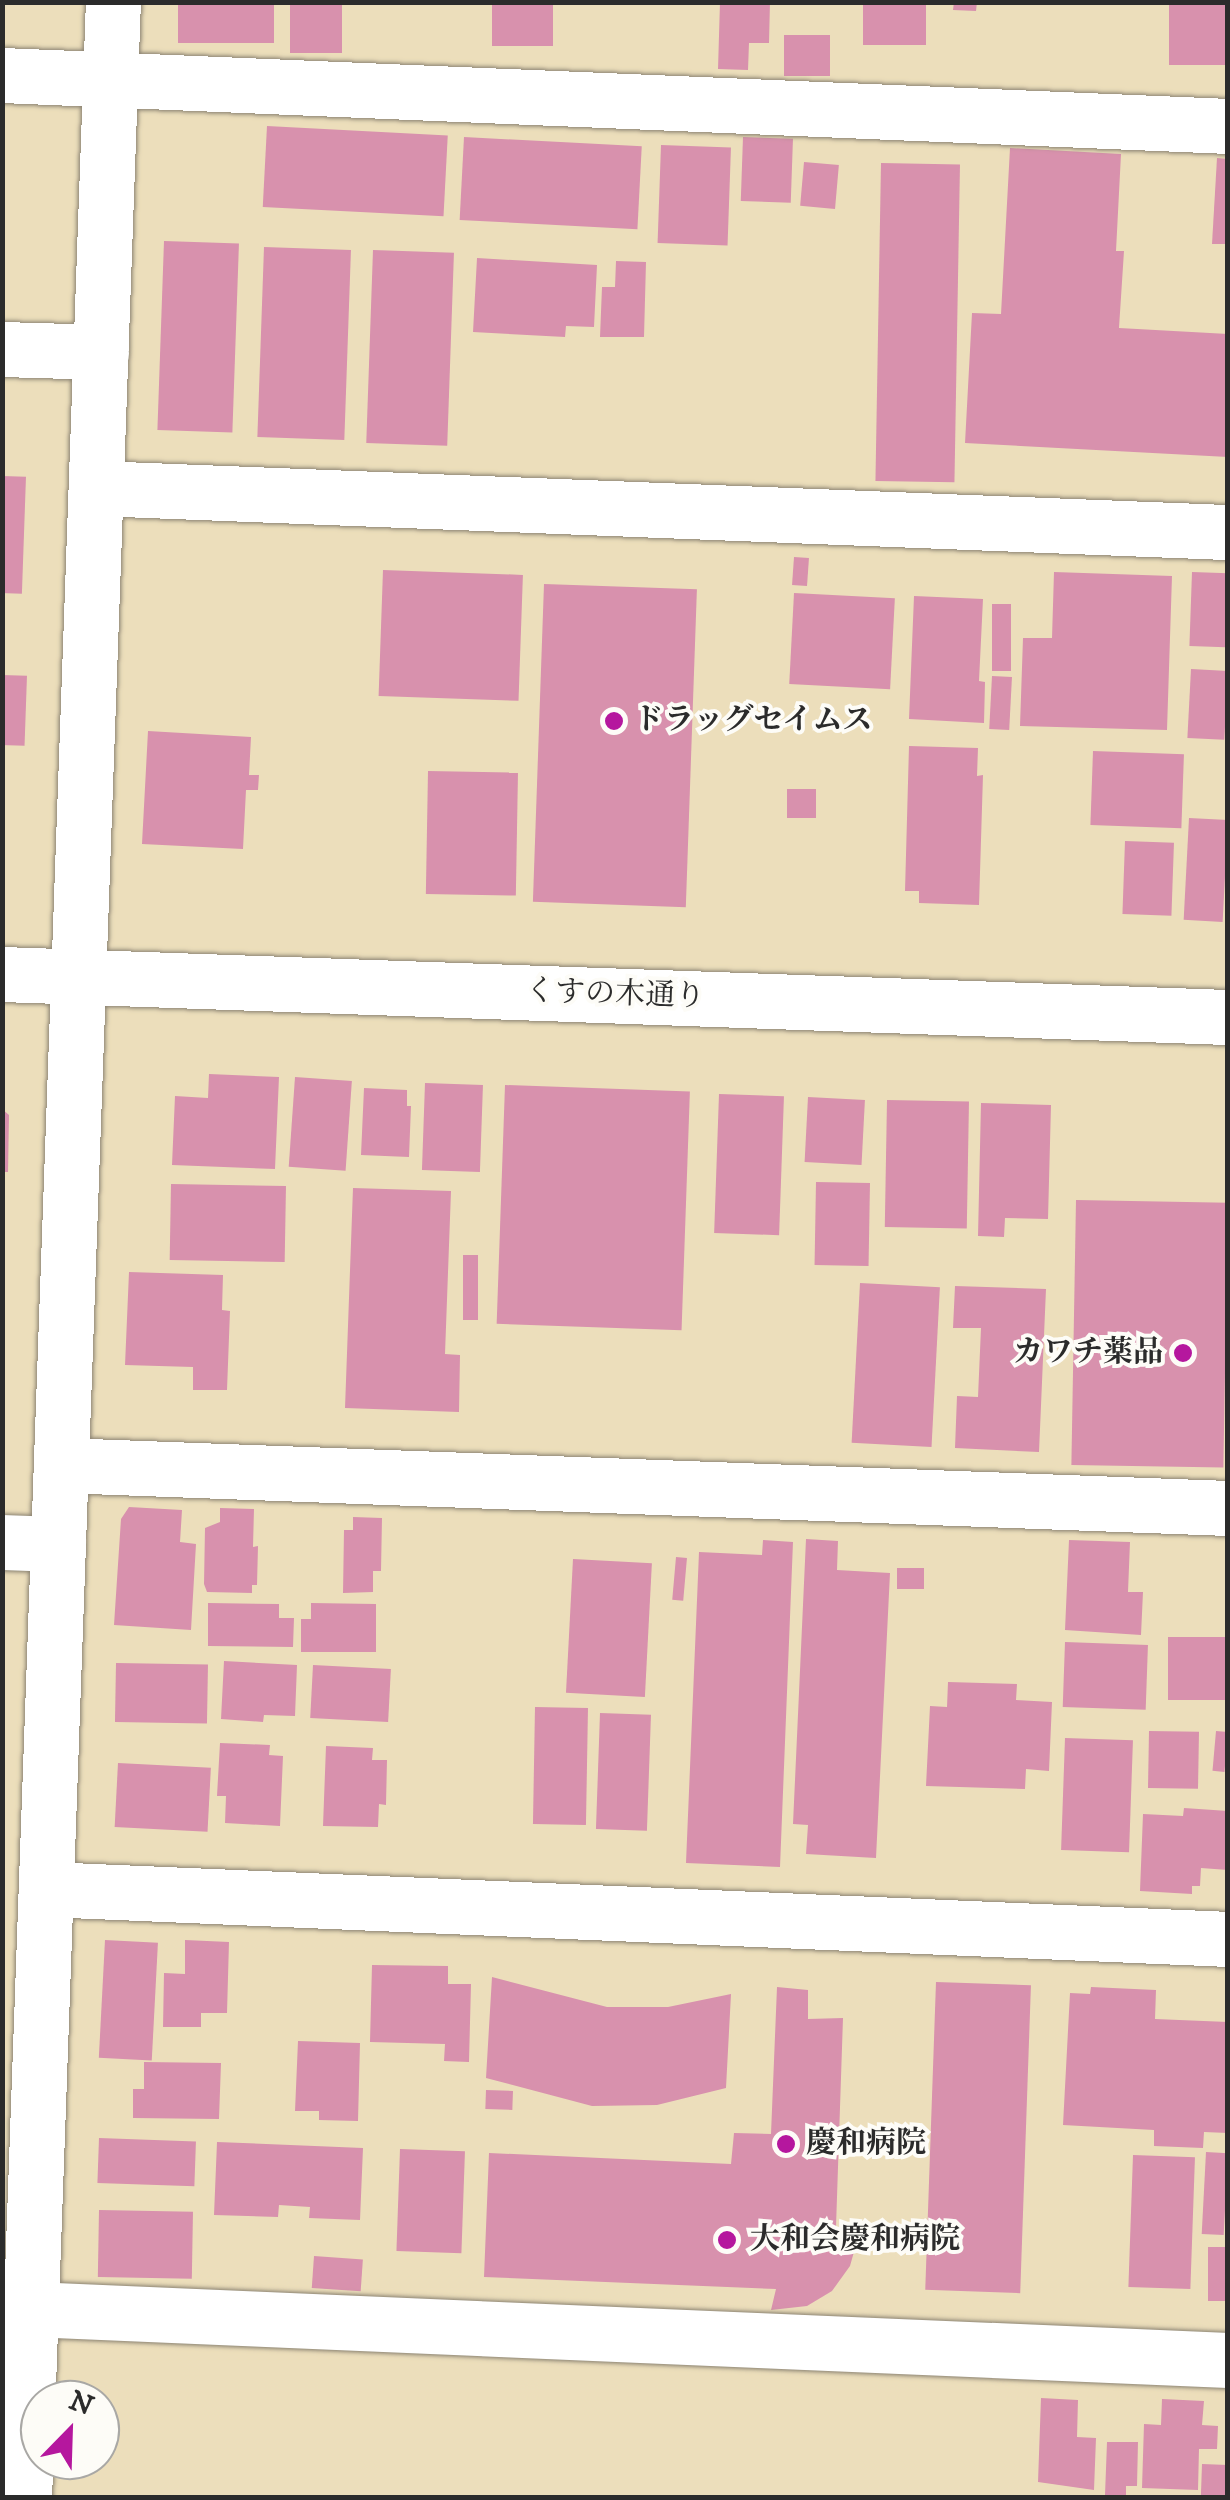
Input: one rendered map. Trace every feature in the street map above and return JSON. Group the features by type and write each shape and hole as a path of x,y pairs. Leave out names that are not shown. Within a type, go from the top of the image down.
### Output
{"street":[{"path":"24,2498 17,2307 46,1889 113,2"},
{"path":"2,76 1228,126"},
{"path":"2,349 101,352"},
{"path":"96,488 1228,532"},
{"name":"くすの木通り","path":"2,974 1228,1017"},
{"path":"61,1465 1228,1508"},
{"path":"2,1542 58,1544"},
{"path":"46,1889 1228,1939"},
{"path":"17,2307 1228,2360"}],"building":[{"path":"178,2 274,2 274,43 178,43"},
{"path":"290,2 342,2 342,53 290,53"},
{"path":"492,2 553,2 553,46 492,46"},
{"path":"720,2 770,2 769,43 749,43 748,70 718,69"},
{"path":"863,2 926,2 926,45 863,45"},
{"path":"954,2 977,2 976,11 953,10"},
{"path":"1169,2 1228,2 1228,65 1169,65"},
{"path":"784,35 830,35 830,76 784,76"},
{"path":"267,126 448,135 444,216 263,207"},
{"path":"464,137 642,146 637,229 460,220"},
{"path":"743,137 793,139 791,203 741,201"},
{"path":"661,145 731,147 728,245 658,243"},
{"path":"1010,148 1121,154 1116,251 1124,251 1119,328 1228,334 1228,457 965,443 972,313 1001,314"},
{"path":"1217,158 1228,159 1228,244 1212,244"},
{"path":"804,162 839,165 835,209 800,206"},
{"path":"881,163 960,164 954,482 875,481"},
{"path":"164,241 239,244 232,433 157,430"},
{"path":"264,247 351,250 344,440 257,437"},
{"path":"373,250 454,253 447,446 366,443"},
{"path":"477,258 597,265 594,327 566,326 565,337 473,332"},
{"path":"616,261 646,262 644,337 600,337 602,287 615,287"},
{"path":"2,476 26,477 22,594 2,593"},
{"path":"794,557 809,558 807,586 792,585"},
{"path":"383,570 523,575 519,701 379,696"},
{"path":"1054,572 1172,576 1167,730 1020,726 1023,638 1052,638"},
{"path":"1192,572 1228,573 1225,647 1189,646"},
{"path":"544,584 697,589 686,907 533,902"},
{"path":"794,593 895,598 890,689 789,684"},
{"path":"914,596 983,599 979,681 985,682 984,723 909,719"},
{"path":"992,604 1011,604 1011,671 992,671"},
{"path":"1191,669 1228,671 1224,740 1187,738"},
{"path":"2,675 27,676 25,746 2,745"},
{"path":"992,676 1012,677 1009,730 989,729"},
{"path":"148,731 251,737 249,775 259,775 258,790 246,790 243,849 142,844"},
{"path":"909,746 978,748 977,776 983,775 979,905 919,903 919,891 905,891"},
{"path":"1093,751 1184,754 1181,828 1090,825"},
{"path":"428,771 518,773 516,896 426,894"},
{"path":"787,789 816,789 816,818 787,818"},
{"path":"1189,818 1228,820 1223,922 1184,920"},
{"path":"1125,841 1174,843 1171,916 1122,914"},
{"path":"209,1074 279,1077 275,1169 172,1165 175,1096 208,1098"},
{"path":"295,1077 352,1081 346,1171 289,1167"},
{"path":"425,1083 483,1085 480,1172 422,1170"},
{"path":"505,1085 690,1091 682,1330 497,1324"},
{"path":"364,1088 407,1090 407,1106 411,1106 409,1157 361,1155"},
{"path":"719,1094 784,1096 779,1235 714,1233"},
{"path":"808,1097 865,1100 862,1165 805,1162"},
{"path":"887,1100 969,1101 967,1228 885,1227"},
{"path":"981,1103 1051,1105 1048,1219 1005,1218 1004,1237 978,1236"},
{"path":"2,1109 9,1115 8,1172 2,1172"},
{"path":"816,1182 870,1183 869,1266 815,1265"},
{"path":"171,1184 286,1186 285,1262 170,1260"},
{"path":"353,1188 451,1191 445,1354 460,1355 459,1412 345,1408"},
{"path":"1076,1200 1228,1203 1223,1468 1071,1465"},
{"path":"463,1255 478,1255 478,1320 463,1320"},
{"path":"129,1272 223,1275 222,1310 230,1311 227,1390 193,1390 193,1367 125,1365"},
{"path":"860,1283 940,1287 932,1447 852,1443"},
{"path":"955,1286 1046,1289 1039,1452 955,1448 957,1396 978,1397 981,1328 953,1328"},
{"path":"129,1507 182,1510 180,1542 196,1544 191,1630 114,1625 121,1519"},
{"path":"220,1508 254,1509 253,1547 258,1546 257,1585 252,1585 252,1593 207,1592 205,1528 220,1522"},
{"path":"353,1517 382,1518 381,1571 373,1571 373,1592 343,1593 344,1530 353,1530"},
{"path":"806,1539 838,1541 837,1570 890,1573 876,1858 806,1854 808,1825 793,1824"},
{"path":"763,1540 793,1542 780,1867 686,1863 699,1552 762,1555"},
{"path":"1069,1540 1130,1542 1128,1592 1143,1592 1141,1635 1065,1630"},
{"path":"676,1557 687,1558 683,1601 672,1600"},
{"path":"573,1559 652,1563 645,1697 566,1693"},
{"path":"897,1568 924,1568 924,1589 897,1589"},
{"path":"208,1603 279,1604 279,1618 294,1618 293,1647 208,1646"},
{"path":"311,1603 376,1604 376,1652 301,1652 301,1619 311,1619"},
{"path":"1168,1637 1228,1637 1228,1700 1168,1700"},
{"path":"1065,1642 1148,1645 1146,1710 1063,1707"},
{"path":"224,1661 297,1665 295,1716 264,1715 263,1722 221,1719"},
{"path":"116,1663 208,1665 207,1724 115,1722"},
{"path":"313,1665 391,1669 388,1722 310,1718"},
{"path":"948,1682 1017,1684 1016,1700 1052,1702 1049,1771 1026,1769 1025,1789 926,1786 930,1706 947,1707"},
{"path":"535,1707 588,1708 586,1825 533,1824"},
{"path":"600,1713 651,1715 647,1831 596,1829"},
{"path":"1149,1731 1199,1732 1198,1789 1148,1788"},
{"path":"1216,1731 1228,1732 1224,1772 1213,1771"},
{"path":"1065,1738 1133,1740 1129,1852 1061,1850"},
{"path":"220,1743 270,1745 269,1755 283,1756 280,1826 225,1823 226,1796 217,1796"},
{"path":"326,1746 373,1748 372,1760 387,1760 386,1805 379,1804 378,1827 323,1826"},
{"path":"118,1763 211,1768 208,1832 115,1827"},
{"path":"1184,1808 1228,1811 1228,1870 1201,1868 1200,1886 1192,1886 1192,1894 1140,1891 1143,1814 1183,1816"},
{"path":"105,1940 158,1943 152,2061 99,2058"},
{"path":"185,1940 229,1942 227,2013 201,2013 201,2027 163,2027 164,1973 185,1974"},
{"path":"372,1965 448,1966 448,1984 471,1984 469,2062 444,2061 445,2044 370,2042"},
{"path":"492,1977 607,2007 668,2007 731,1994 726,2088 657,2105 592,2106 486,2078"},
{"path":"936,1982 1031,1985 1020,2293 925,2290"},
{"name":"慶和病院","path":"777,1987 808,1990 808,2019 843,2018 836,2227 861,2227 850,2266 832,2291 807,2306 771,2310 776,2289 484,2277 489,2153 731,2164 734,2133 771,2134"},
{"path":"1091,1987 1156,1990 1155,2019 1228,2022 1228,2133 1204,2132 1203,2148 1154,2146 1154,2130 1063,2125 1070,1993 1090,1994"},
{"path":"298,2041 360,2043 358,2121 319,2120 319,2111 295,2111"},
{"path":"144,2062 221,2063 219,2119 133,2118 133,2089 144,2089"},
{"path":"486,2090 513,2091 512,2110 485,2109"},
{"path":"99,2138 196,2141 194,2186 97,2183"},
{"path":"217,2142 363,2148 360,2220 309,2218 310,2207 279,2205 278,2217 214,2215"},
{"path":"400,2149 465,2151 461,2253 396,2251"},
{"path":"1206,2152 1228,2153 1224,2235 1202,2234"},
{"path":"1133,2155 1195,2157 1190,2289 1128,2287"},
{"path":"99,2210 193,2212 192,2279 98,2277"},
{"path":"1208,2247 1228,2247 1228,2301 1208,2301"},
{"path":"314,2256 363,2259 361,2291 312,2288"},
{"path":"1041,2398 1078,2400 1077,2437 1096,2438 1094,2490 1038,2482"},
{"path":"1162,2399 1204,2401 1202,2425 1218,2426 1217,2449 1199,2449 1198,2490 1142,2488 1144,2424 1161,2425"},
{"path":"1107,2442 1138,2442 1137,2486 1126,2486 1126,2496 1105,2495"},
{"path":"1202,2464 1228,2465 1227,2498 1201,2498"}],"place":[{"name":"ドラッグセイムス","path":"614,721"},
{"name":"カワチ薬品","path":"1183,1353"},
{"name":"慶和病院","path":"786,2144"},
{"name":"大和会慶和病院","path":"727,2240"}]}
